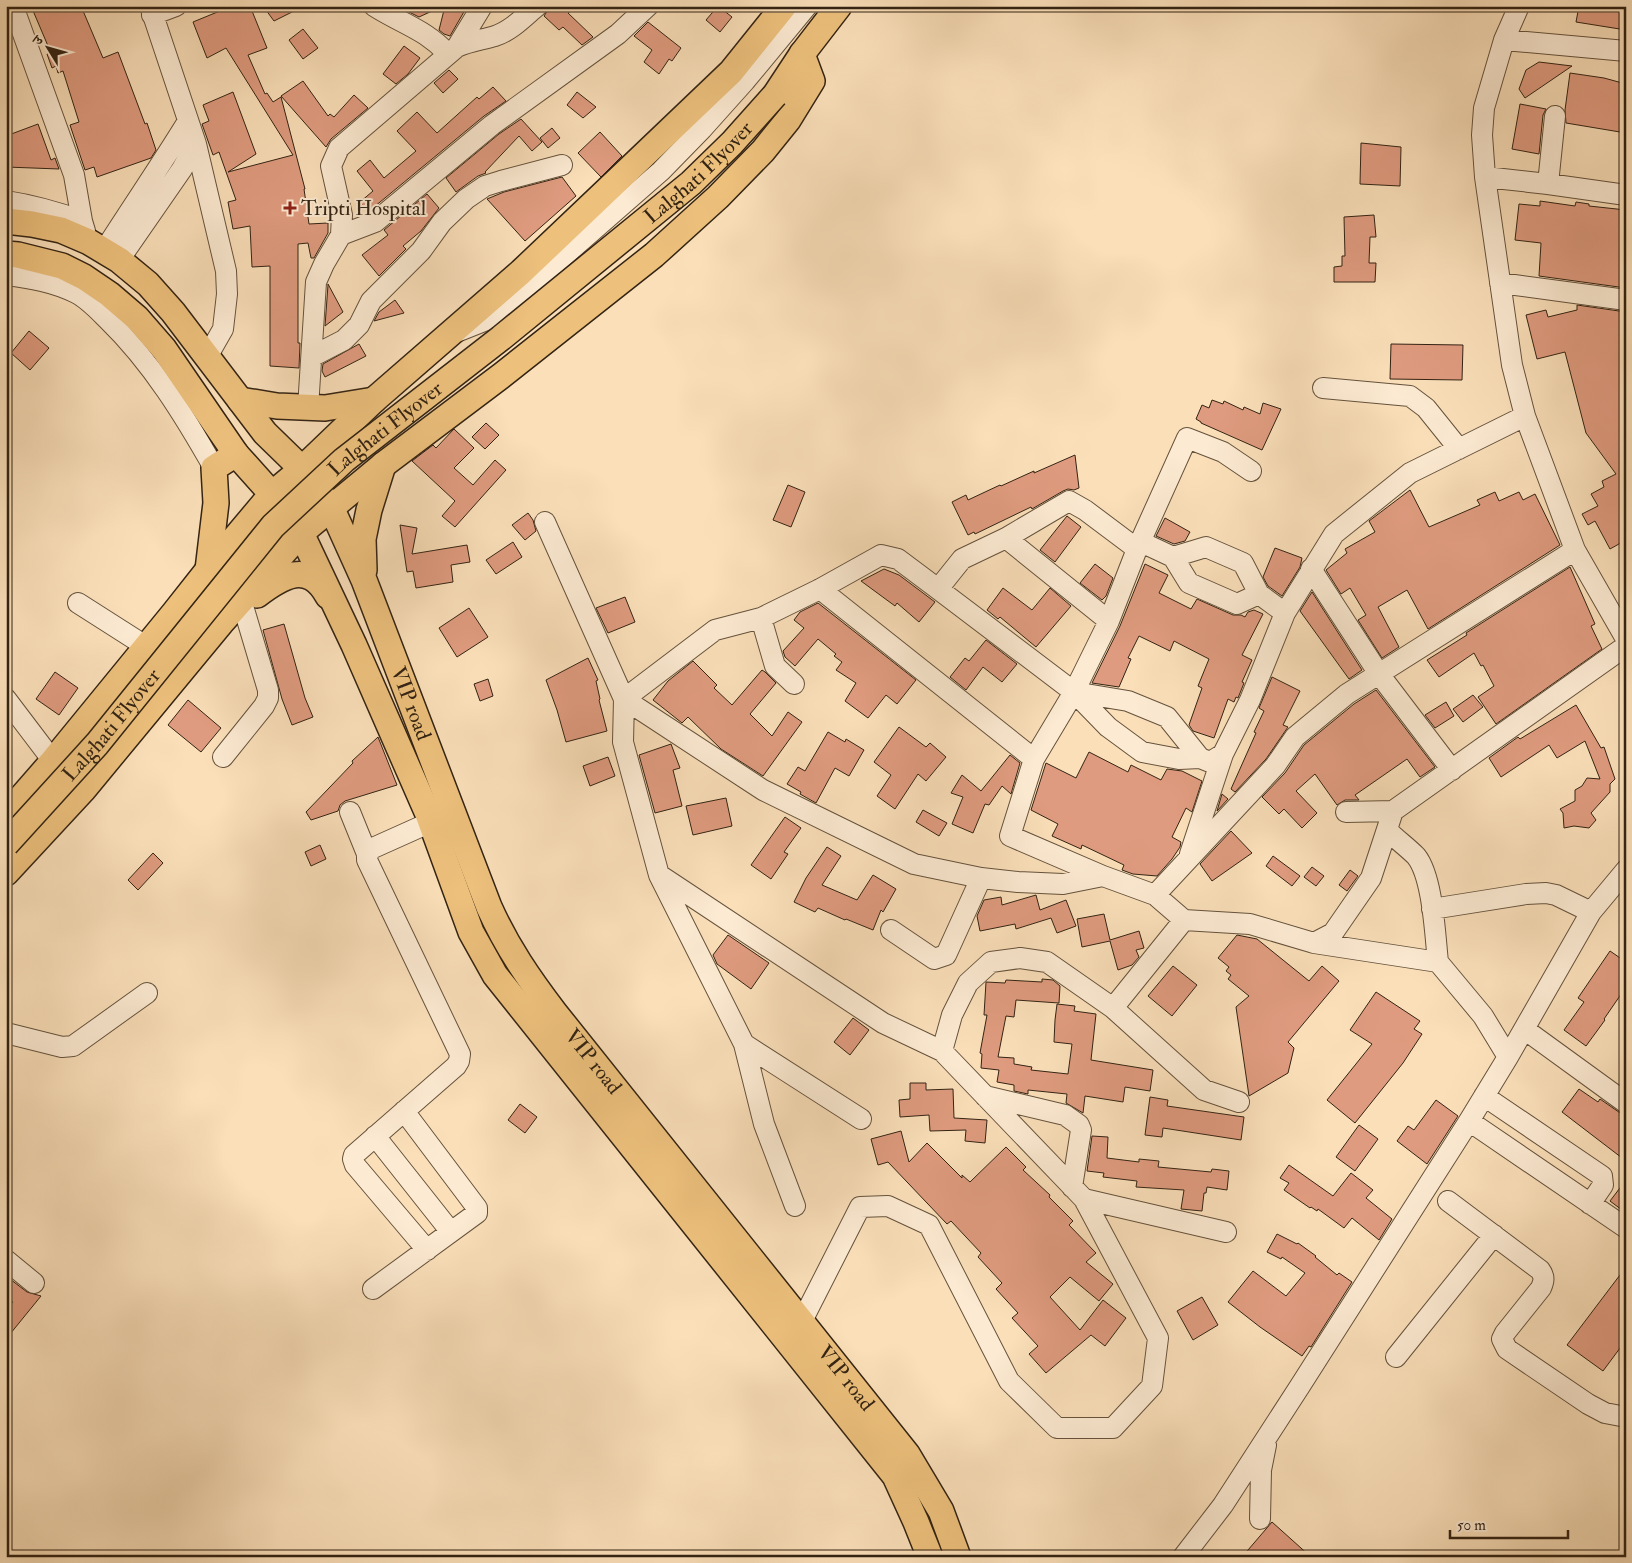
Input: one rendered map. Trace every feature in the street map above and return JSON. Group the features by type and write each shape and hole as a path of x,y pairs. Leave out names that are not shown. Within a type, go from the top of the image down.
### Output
{"main road":[{"path":"6,815 53,761 272,494 374,400 522,272 731,72 784,6"},
{"name":"Lalghati Flyover","path":"6,844 97,744 273,526 344,460 501,338 691,183 732,143 774,96 802,54 839,6"},
{"path":"6,873 83,790 221,623 301,533 383,465 654,255 718,198 763,151 788,120 812,81 802,54"},
{"name":"VIP road","path":"6,221 61,230 98,243 160,296 265,433 302,468 331,507 364,580 501,935 530,980 555,1013 907,1454 941,1511 958,1557"},
{"name":"VIP road","path":"6,254 18,255 62,266 77,273 109,294 137,318 164,349 236,454 272,494 301,533 354,644 431,822 471,932 495,975 895,1476 930,1557"},
{"path":"240,400 277,406 325,408 374,400"},
{"path":"208,570 216,503 214,468 236,454"},
{"path":"364,580 363,539 369,510 383,465"},
{"path":"221,623 281,578 292,575 303,576 313,579 322,585 354,644"}],"street":[{"path":"13,6 98,243"},
{"path":"176,6 151,11 196,144 226,271 227,294 223,329 207,357"},
{"path":"374,6 426,33 437,42 453,50"},
{"path":"453,50 482,6"},
{"path":"308,408 316,282 341,235 342,215 331,166 335,155 339,148 453,50 469,41 497,36 509,29 537,6"},
{"path":"341,235 375,222 492,125 618,34 648,6"},
{"path":"452,333 494,317 661,170 702,129 745,81 807,6"},
{"path":"1519,6 1504,40 1484,108 1482,136 1485,177 1512,365 1525,416 1575,550 1626,639"},
{"path":"1504,40 1626,51"},
{"path":"1548,184 1554,116"},
{"path":"98,243 169,153 188,121"},
{"path":"98,243 182,169 196,144"},
{"path":"312,356 344,340 352,333 371,301 421,251 442,222 466,199 485,186 562,165"},
{"path":"1485,177 1626,195"},
{"path":"6,202 30,204 98,243"},
{"path":"6,275 30,278 56,285 78,294 96,308 122,333 164,386 214,468"},
{"path":"1500,284 1626,300"},
{"path":"1323,388 1410,396 1426,408 1458,449"},
{"path":"1188,860 1224,754 1250,700 1285,613 1334,534 1410,473 1525,416"},
{"path":"1251,471 1223,452 1187,438 1139,546 1109,621 1074,692 1034,759 1010,836 1103,876 1155,895 1184,920 1250,924 1314,943 1438,962"},
{"path":"938,588 962,559 1006,538 1069,501 1139,546 1173,558 1206,547 1243,562 1259,594 1285,613"},
{"path":"546,522 624,699 623,742 659,875 744,1044 764,1124 795,1206"},
{"path":"1006,538 1109,621"},
{"path":"1155,895 1274,766 1295,737 1347,694 1575,550"},
{"path":"624,699 714,630 761,618 820,589 881,555 898,559 938,588 1074,692 1108,728 1142,752 1179,759 1200,758 1210,762 1224,754"},
{"path":"1173,558 1189,583 1237,604 1259,594"},
{"path":"1312,569 1379,674 1452,770"},
{"path":"820,589 1034,759"},
{"path":"78,604 147,647"},
{"path":"223,757 264,706 268,698 268,690 243,606"},
{"path":"761,618 775,666 794,684"},
{"path":"1346,812 1393,811 1626,646"},
{"path":"1074,692 1128,701 1167,717 1200,758"},
{"path":"6,699 53,761"},
{"path":"624,699 771,794 914,864 981,878 1063,884 1103,876"},
{"path":"1314,943 1333,933 1371,878 1393,811"},
{"path":"350,812 367,854 367,860 460,1054 456,1066 375,1136 354,1155 353,1159 355,1165 427,1250"},
{"path":"367,854 372,848 431,822"},
{"path":"1386,830 1416,857 1424,871 1429,889 1438,962 1483,1016 1508,1057"},
{"path":"1183,1557 1223,1505 1469,1121 1591,912 1626,870"},
{"path":"659,875 883,1023 942,1051 1078,1193 1158,1338 1152,1386 1113,1428 1057,1428 1009,1381 929,1226 888,1206 860,1207 801,1323"},
{"path":"891,930 934,959 946,955 981,878"},
{"path":"1432,909 1526,894 1546,893 1556,895 1591,912"},
{"path":"1113,1008 1184,920"},
{"path":"942,1051 952,1015 968,983 991,962 1020,958 1047,962 1113,1008 1204,1090 1239,1102"},
{"path":"6,1033 62,1047 73,1046 147,993"},
{"path":"1524,1029 1626,1103"},
{"path":"744,1044 861,1119"},
{"path":"985,1096 1065,1115 1079,1125 1081,1130 1078,1193"},
{"path":"1484,1096 1602,1176 1603,1185 1590,1204"},
{"path":"373,1290 478,1213 477,1208 404,1112"},
{"path":"1469,1121 1626,1228"},
{"path":"375,1136 451,1232"},
{"path":"1078,1193 1226,1232"},
{"path":"1448,1200 1544,1275 1541,1288 1505,1332 1502,1339 1507,1349 1588,1404 1605,1413 1626,1417"},
{"path":"1396,1357 1494,1235"},
{"path":"6,1260 34,1283"},
{"path":"1260,1519 1261,1470 1267,1435"}],"building":[{"path":"31,6 81,6 103,58 118,52 156,150 151,158 97,177 94,167 85,170 70,125 79,122 63,71 58,73 56,66 52,68 47,54 51,53"},
{"path":"232,6 250,6 267,48 248,55 265,94 267,93 273,102 281,97 305,189 309,224 328,223 328,233 314,258 311,258 308,243 298,244 299,368 270,366 270,266 252,267 250,226 233,229 228,202 236,200 219,152 213,155 202,124 209,121 203,105 233,92 256,154 228,172 293,155 226,48 207,58 193,22"},
{"path":"263,6 304,6 274,21"},
{"path":"403,6 443,6 419,17 405,10"},
{"path":"445,6 465,10 450,36 439,30"},
{"path":"549,6 577,6 568,13 593,37 582,45 563,27 559,30 544,16"},
{"path":"718,6 732,17 720,32 706,20"},
{"path":"1579,6 1626,6 1626,30 1576,22"},
{"path":"648,22 681,48 672,61 669,59 659,74 644,62 652,50 634,36"},
{"path":"303,29 318,48 303,59 289,40"},
{"path":"404,46 420,58 408,74 396,84 383,74"},
{"path":"1539,62 1572,66 1525,98 1519,89 1526,70"},
{"path":"449,70 458,79 443,93 434,83"},
{"path":"1570,73 1604,78 1626,84 1626,133 1566,123 1565,110"},
{"path":"303,81 328,116 330,114 334,117 354,95 368,108 331,139 326,147 281,96"},
{"path":"493,87 506,101 484,116 368,212 360,202 373,191 357,171 370,160 384,178 416,151 397,131 417,112 437,133 477,97 479,99"},
{"path":"577,92 596,107 583,118 567,105"},
{"path":"1520,104 1546,109 1543,115 1539,154 1512,149"},
{"path":"521,119 542,142 532,151 519,136 486,173 478,176 456,192 446,178 499,134"},
{"path":"38,124 51,160 55,158 59,169 6,167 6,136"},
{"path":"552,128 560,138 548,148 540,138"},
{"path":"600,132 622,156 601,177 578,153"},
{"path":"1361,143 1401,147 1400,186 1360,184"},
{"path":"562,177 576,196 525,241 487,199 504,192"},
{"path":"427,194 439,208 421,231 403,246 406,249 379,276 362,255 388,235 384,230"},
{"path":"1540,201 1575,206 1576,202 1589,204 1589,206 1626,210 1626,288 1539,276 1541,243 1515,240 1519,204 1540,206"},
{"path":"1374,215 1376,237 1370,237 1369,263 1376,263 1375,282 1334,282 1334,267 1342,266 1342,256 1345,256 1344,217"},
{"path":"328,285 343,312 325,326"},
{"path":"395,300 404,313 374,321 379,312"},
{"path":"1577,305 1626,312 1626,338 1621,339 1626,354 1626,540 1610,549 1595,521 1588,525 1582,514 1598,506 1591,494 1604,487 1602,481 1616,474 1586,433 1565,352 1537,359 1526,315 1546,310 1548,317 1577,310"},
{"path":"29,331 49,348 30,370 11,353"},
{"path":"359,344 366,356 325,377 322,371 323,364"},
{"path":"1391,344 1463,345 1462,380 1390,379"},
{"path":"1212,400 1223,404 1224,401 1243,410 1244,407 1260,414 1263,403 1281,409 1262,450 1196,419 1202,405 1209,408"},
{"path":"486,423 499,435 485,449 472,437"},
{"path":"454,429 474,448 454,468 473,485 495,460 506,470 455,527 442,516 455,501 412,461 433,445 436,448"},
{"path":"1075,455 1079,488 1063,491 1032,509 1031,507 975,534 974,532 968,535 952,502 966,495 968,500"},
{"path":"788,485 805,492 791,527 773,520"},
{"path":"1410,490 1429,527 1480,505 1477,500 1495,492 1499,501 1519,492 1523,500 1535,494 1560,545 1428,629 1407,590 1378,607 1399,647 1382,658 1358,620 1366,615 1350,588 1341,594 1326,570 1347,553 1345,549 1375,532 1369,521"},
{"path":"528,513 533,520 536,531 525,540 512,525"},
{"path":"1067,516 1081,527 1055,562 1040,550"},
{"path":"1165,518 1190,532 1185,541 1174,544 1156,536"},
{"path":"400,525 417,528 412,554 467,545 470,562 451,565 453,582 416,588 413,571 407,572"},
{"path":"513,542 522,557 496,574 486,560"},
{"path":"1275,548 1302,558 1300,567 1282,596 1268,586 1263,577"},
{"path":"1095,564 1113,578 1106,596 1102,600 1080,583"},
{"path":"1145,564 1168,575 1159,593 1191,609 1197,599 1233,615 1245,617 1248,612 1254,610 1263,614 1242,655 1252,660 1242,682 1244,683 1238,698 1236,697 1234,702 1228,699 1214,738 1193,731 1189,725 1202,688 1198,686 1209,659 1174,641 1170,651 1139,636 1128,658 1131,659 1119,687 1092,683 1120,626"},
{"path":"1570,567 1595,624 1591,626 1602,649 1496,724 1478,697 1494,686 1474,653 1439,677 1427,660"},
{"path":"884,569 899,575 935,602 919,622 897,603 895,606 861,581"},
{"path":"1003,588 1032,610 1050,588 1071,606 1036,647 1000,617 998,619 987,610"},
{"path":"1312,592 1362,670 1349,679 1300,611"},
{"path":"625,597 635,622 608,633 596,608"},
{"path":"818,603 916,680 897,704 886,695 868,718 845,701 856,683 836,670 842,662 834,656 836,654 818,639 795,666 785,657 783,651 804,628 794,620 800,612"},
{"path":"469,608 488,637 457,657 439,628"},
{"path":"284,624 305,698 313,717 292,725 282,699 263,630"},
{"path":"986,640 1017,664 1002,682 983,667 966,690 950,677 965,658 969,661"},
{"path":"588,658 598,680 596,681 599,700 607,731 566,742 546,680"},
{"path":"693,661 717,685 714,688 732,705 762,670 765,672 776,683 750,714 772,736 788,712 802,722 763,776 721,749 688,717 682,723 653,700 668,681"},
{"path":"55,672 78,688 59,715 36,699"},
{"path":"1272,677 1300,691 1283,725 1288,727 1266,759 1235,792 1231,789 1256,733 1254,732 1264,711 1259,708"},
{"path":"488,679 493,696 480,701 474,684"},
{"path":"1376,690 1435,767 1420,777 1407,759 1355,795 1359,800 1345,800 1337,805 1315,774 1296,791 1317,813 1302,828 1284,809 1279,814 1262,797 1285,773 1304,745 1354,704"},
{"path":"1473,695 1483,707 1463,722 1453,709"},
{"path":"188,700 221,728 201,752 168,725"},
{"path":"1446,702 1454,716 1435,728 1425,715"},
{"path":"1576,705 1601,748 1604,747 1615,779 1610,784 1610,792 1591,813 1596,820 1589,828 1574,826 1564,828 1563,813 1560,809 1575,801 1575,790 1582,786 1587,778 1600,779 1585,741 1557,758 1549,745 1501,777 1489,758 1518,737 1520,739"},
{"path":"899,727 926,747 930,743 946,757 926,781 918,774 895,809 877,796 891,775 874,762"},
{"path":"828,732 845,742 846,739 864,750 849,776 835,768 816,803 787,784 798,767 805,771"},
{"path":"378,737 397,785 345,801 340,805 338,811 311,820 306,812 353,763 352,761"},
{"path":"671,744 680,768 673,770 682,806 655,813 639,755"},
{"path":"1089,752 1128,772 1131,765 1161,780 1167,769 1182,771 1202,781 1192,812 1186,808 1172,837 1181,842 1180,847 1157,876 1133,874 1122,870 1124,865 1082,845 1081,849 1052,836 1058,824 1031,810 1046,763 1076,778"},
{"path":"1010,755 1020,763 1011,794 1002,786 989,805 985,804 973,833 952,824 963,797 951,793 962,775 981,791"},
{"path":"608,757 615,776 590,786 583,766"},
{"path":"1222,794 1228,799 1217,811"},
{"path":"726,798 732,826 693,835 686,806"},
{"path":"923,810 947,823 939,836 916,822"},
{"path":"785,817 801,828 784,852 788,854 771,879 751,865"},
{"path":"1231,831 1252,853 1212,881 1200,864"},
{"path":"320,845 326,859 311,866 305,852"},
{"path":"827,847 841,856 822,885 857,900 873,875 896,889 883,912 881,910 873,930 818,908 815,912 794,902 806,878"},
{"path":"153,853 163,863 138,890 128,880"},
{"path":"1273,856 1300,876 1292,886 1266,866"},
{"path":"1312,867 1324,876 1316,886 1304,877"},
{"path":"1350,870 1358,876 1347,891 1339,885"},
{"path":"1036,895 1040,910 1066,900 1076,926 1057,933 1051,918 1016,929 1015,924 980,931 977,916 984,900 1001,897 1002,905"},
{"path":"1104,914 1110,940 1139,931 1144,948 1136,950 1139,957 1132,965 1118,970 1110,941 1082,947 1077,919"},
{"path":"728,935 769,963 751,989 717,964 713,955"},
{"path":"1237,935 1257,939 1309,981 1322,966 1339,981 1288,1042 1294,1048 1288,1073 1249,1096 1236,1007 1249,996 1228,979 1231,975 1226,971 1229,967 1218,958"},
{"path":"1610,951 1626,962 1626,987 1586,1046 1564,1030 1584,1002 1578,998"},
{"path":"1173,966 1197,985 1172,1016 1148,996"},
{"path":"1042,979 1053,980 1060,986 1059,1003 1016,1000 1014,1017 1006,1016 998,1057 1014,1058 1014,1064 1032,1067 1031,1070 1068,1074 1072,1044 1054,1042 1055,1020 1057,1004 1075,1006 1074,1011 1096,1014 1091,1060 1153,1070 1150,1091 1125,1087 1123,1102 1085,1096 1083,1113 1066,1103 1067,1094 1028,1090 1028,1094 1014,1091 1014,1085 997,1082 999,1070 981,1068 982,1054 980,1053 987,1015 984,1015 986,982 1005,983 1006,980 1042,982"},
{"path":"1376,992 1420,1021 1414,1029 1422,1034 1403,1063 1355,1123 1327,1100 1372,1044 1350,1030"},
{"path":"853,1018 869,1030 850,1055 834,1042"},
{"path":"910,1083 926,1083 926,1090 953,1089 954,1118 987,1120 985,1143 965,1141 966,1130 930,1131 929,1115 900,1117 899,1100 910,1099"},
{"path":"1579,1089 1598,1102 1600,1099 1626,1117 1626,1161 1562,1112"},
{"path":"1150,1097 1168,1100 1167,1106 1244,1117 1241,1140 1163,1128 1162,1137 1145,1135"},
{"path":"1436,1100 1458,1116 1427,1164 1397,1141 1408,1126 1414,1130"},
{"path":"520,1104 537,1117 525,1133 508,1120"},
{"path":"1359,1125 1378,1139 1355,1171 1336,1157"},
{"path":"901,1131 909,1162 927,1143 962,1178 962,1175 970,1182 1006,1147 1026,1167 1023,1170 1050,1195 1049,1197 1073,1221 1069,1225 1096,1253 1086,1262 1113,1284 1099,1301 1070,1277 1050,1297 1080,1330 1103,1300 1126,1318 1105,1346 1091,1335 1046,1373 1029,1354 1038,1346 1012,1318 1018,1313 996,1289 1002,1283 978,1257 981,1253 951,1221 947,1224 888,1162 878,1165 871,1139"},
{"path":"1092,1136 1108,1137 1107,1158 1139,1162 1139,1159 1159,1161 1158,1167 1211,1172 1212,1169 1229,1171 1227,1190 1207,1187 1206,1193 1204,1193 1202,1211 1181,1209 1184,1190 1136,1187 1137,1181 1103,1177 1104,1173 1087,1171"},
{"path":"1289,1165 1333,1196 1351,1173 1373,1190 1366,1198 1392,1219 1379,1240 1352,1218 1344,1228 1318,1209 1317,1211 1310,1208 1284,1190 1289,1183 1280,1178"},
{"path":"1626,1180 1626,1213 1610,1201"},
{"path":"1277,1234 1298,1243 1337,1275 1339,1273 1352,1282 1311,1347 1309,1346 1302,1356 1228,1302 1253,1271 1286,1296 1305,1273 1282,1257 1281,1259 1267,1252"},
{"path":"1626,1267 1626,1340 1603,1371 1567,1345"},
{"path":"6,1276 27,1292 41,1296 6,1339 6,1310 13,1302 6,1296"},
{"path":"1202,1297 1218,1325 1193,1340 1177,1311"},
{"path":"1272,1522 1311,1557 1242,1557"}],"place":[{"name":"Tripti Hospital","path":"290,208"}]}
